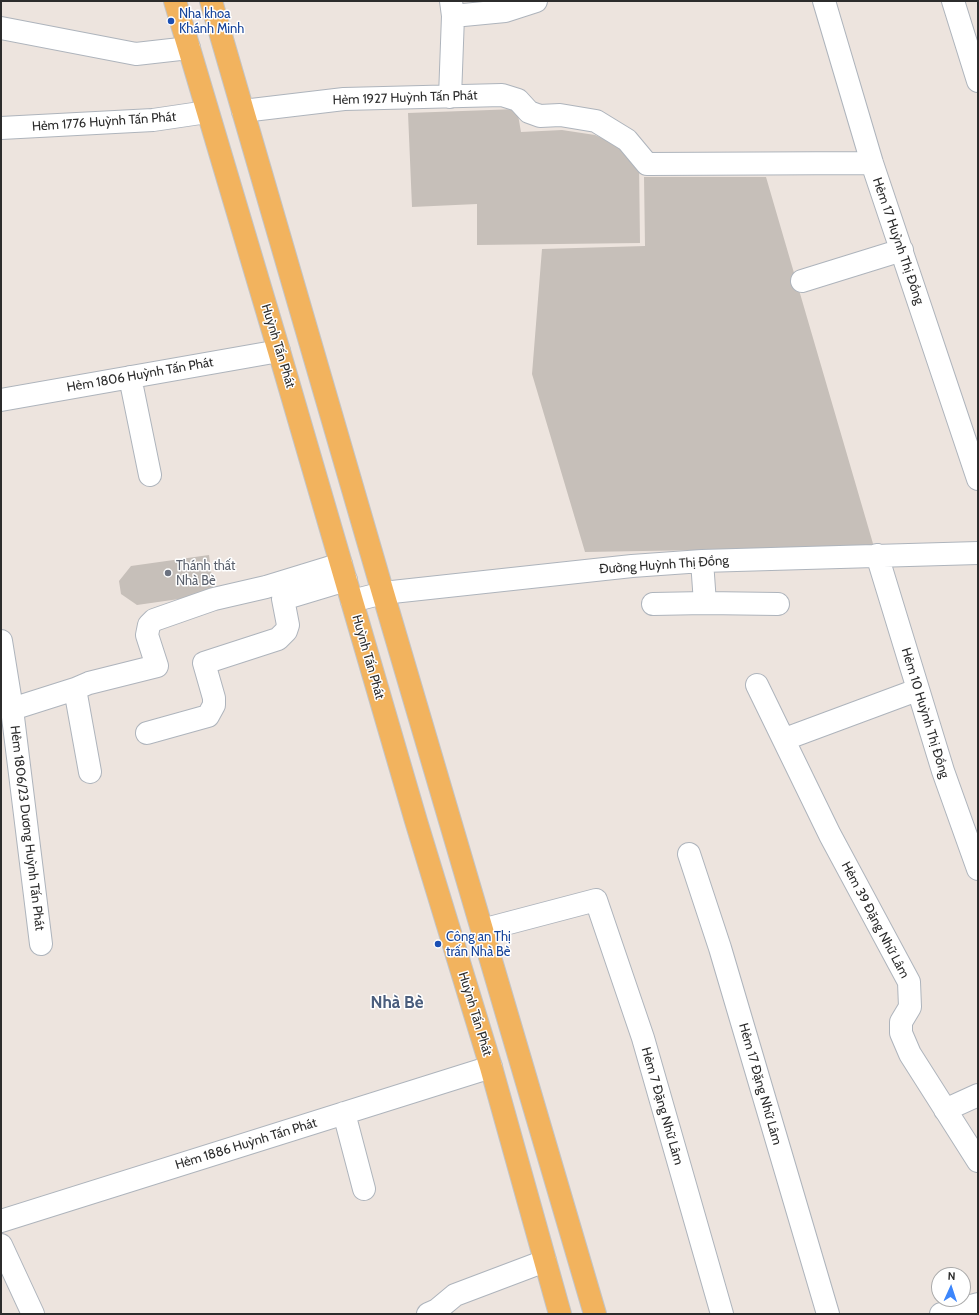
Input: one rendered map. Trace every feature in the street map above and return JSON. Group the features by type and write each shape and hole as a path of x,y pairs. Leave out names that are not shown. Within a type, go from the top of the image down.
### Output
{"main road":[{"name":"Huỳnh Tấn Phát","path":"175,1 416,821 491,1067 560,1314"},
{"path":"211,1 595,1314"}],"street":[{"path":"450,97 452,8 505,11 536,1"},
{"name":"Hẻm 17 Huỳnh Thị Đồng","path":"824,1 872,163 978,479"},
{"path":"953,1 978,81"},
{"path":"1,28 136,54 189,48"},
{"name":"Hẻm 1927 Huỳnh Tấn Phát","path":"243,111 344,99 502,95 518,100 529,112 540,116 560,115 596,121 627,140 647,164 872,163"},
{"name":"Hẻm 1776 Huỳnh Tấn Phát","path":"1,128 153,120 207,112"},
{"path":"802,281 902,250"},
{"name":"Hẻm 1806 Huỳnh Tấn Phát","path":"1,400 279,351"},
{"path":"130,377 150,475"},
{"name":"Đường Huỳnh Thị Đồng","path":"352,601 383,593 632,566 702,560 978,553"},
{"name":"Hẻm 10 Huỳnh Thị Đồng","path":"877,555 943,771 978,869"},
{"path":"702,560 705,603"},
{"path":"12,709 75,689 89,683 157,666 147,635 149,625 154,620 214,599 344,572"},
{"path":"147,733 208,716 214,705 214,698 204,663 278,640 286,631 288,625 283,599 344,572"},
{"path":"653,604 778,604"},
{"name":"Hẻm 1806/23 Dương Huỳnh Tấn Phát","path":"1,645 12,709 41,944"},
{"name":"Hẻm 39 Đặng Nhữ Lâm","path":"758,685 830,835 909,982 910,1007 902,1022 901,1033 910,1054 978,1161"},
{"path":"75,689 90,772"},
{"path":"785,739 917,690"},
{"name":"Hẻm 17 Đặng Nhữ Lâm","path":"689,854 720,948 828,1314"},
{"name":"Hẻm 7 Đặng Nhữ Lâm","path":"482,930 596,900 643,1038 722,1314"},
{"name":"Hẻm 1886 Huỳnh Tấn Phát","path":"1,1221 491,1067"},
{"path":"945,1110 978,1095"},
{"path":"344,1113 364,1189"},
{"path":"1,1245 33,1314"},
{"path":"428,1314 437,1310 455,1296 545,1261"},
{"path":"941,1314 978,1304"}],"building":[{"path":"517,109 521,132 562,130 595,135 624,148 639,162 640,243 477,245 477,204 412,207 408,113"},
{"path":"644,177 766,177 874,547 585,552 532,374 542,249 645,246"},
{"name":"Thánh thất Nhà Bè","path":"209,555 214,594 137,605 121,594 119,581 131,566"}],"place":[{"name":"Nha khoa Khánh Minh","path":"171,21"},
{"name":"Thánh thất Nhà Bè","path":"168,573"},
{"name":"Công an Thị trấn Nhà Bè","path":"438,944"}],"district":[{"name":"Nhà Bè","path":"397,1003"}]}
